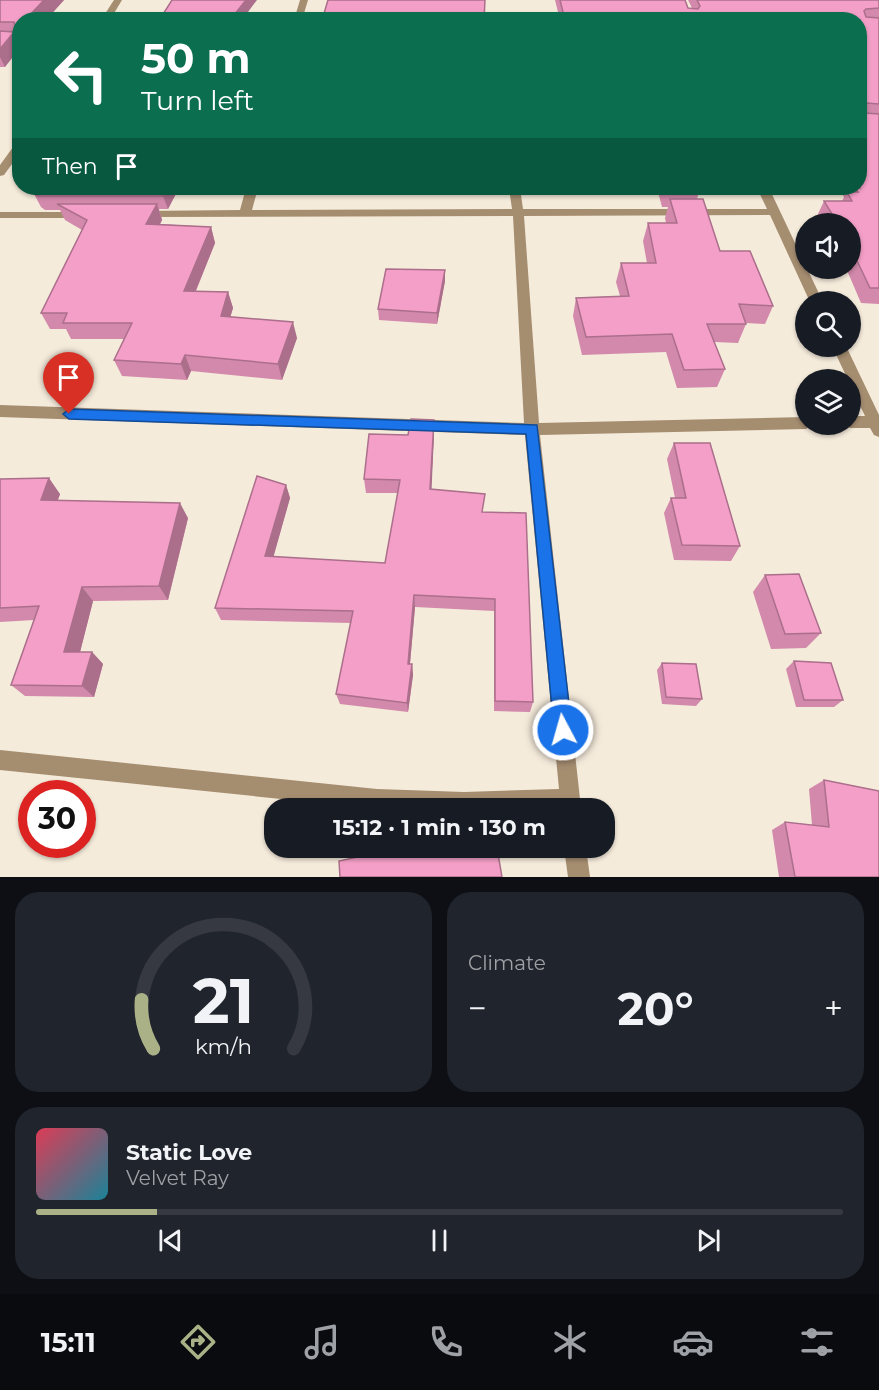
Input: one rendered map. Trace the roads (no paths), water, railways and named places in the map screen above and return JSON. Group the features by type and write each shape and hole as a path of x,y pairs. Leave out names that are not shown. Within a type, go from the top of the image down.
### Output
{"street":[{"path":"0,173 12,156"},
{"path":"245,214 250,195"},
{"path":"515,195 532,429 570,798"},
{"path":"766,195 812,291"},
{"path":"128,214 773,212"},
{"path":"0,215 93,214"},
{"path":"844,357 878,425"},
{"path":"0,411 532,429 795,423"},
{"path":"861,423 878,425"},
{"path":"0,760 367,798"},
{"path":"576,858 579,877"}]}
